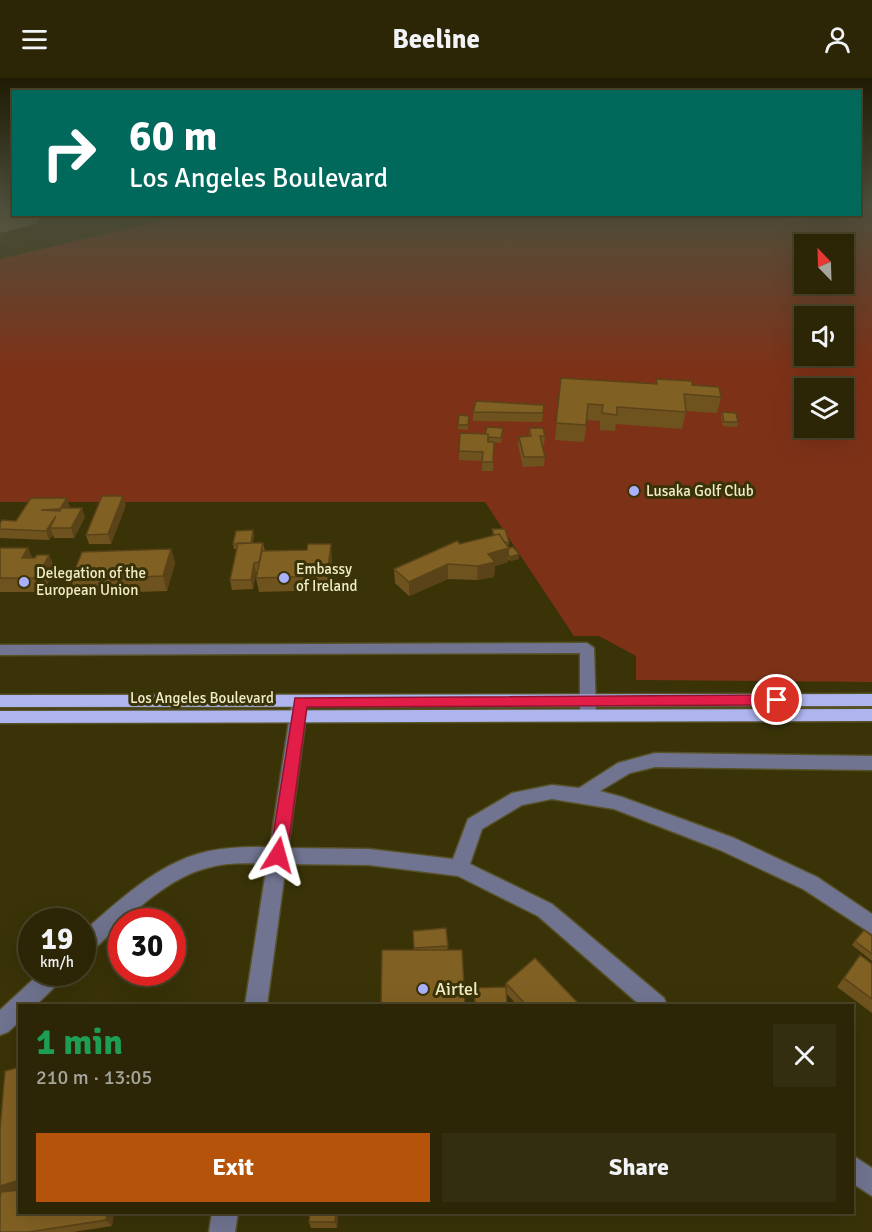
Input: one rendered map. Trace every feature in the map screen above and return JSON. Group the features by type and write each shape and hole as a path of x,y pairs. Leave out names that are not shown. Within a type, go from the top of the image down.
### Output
{"main road":[{"name":"Los Angeles Boulevard","path":"587,709 872,700"},
{"name":"Los Angeles Boulevard","path":"0,701 300,708 587,709 872,715"},
{"name":"Los Angeles Boulevard","path":"0,717 300,708"}],"street":[{"path":"0,650 587,648 587,709"},
{"path":"256,1004 300,708"},
{"path":"582,795 613,772 632,764 655,760 872,763"},
{"path":"459,868 474,824 489,814 518,798 552,792 582,795 616,802 727,844 810,883 872,925"},
{"path":"96,934 166,877 204,860 237,855 369,857 459,868 545,910 655,1004"},
{"path":"21,1004 41,986"},
{"path":"0,1024 18,1007"},
{"path":"854,1169 872,1184"},
{"path":"222,1232 225,1214"}],"shaded area":[{"name":"Lusaka Golf Club","path":"0,260 794,260 794,294 854,294 854,260 872,260 872,682 636,680 636,656 599,636 574,636 485,502 0,502"}],"building":[{"path":"561,378 657,384 656,379 692,381 692,385 719,387 721,397 684,394 686,412 617,407 617,415 602,413 603,405 588,404 586,425 556,423"},
{"path":"476,401 544,405 543,413 473,412"},
{"path":"722,412 736,413 738,422 724,422"},
{"path":"459,415 469,416 468,425 458,425"},
{"path":"487,427 503,428 501,438 488,437 488,434 485,434"},
{"path":"529,428 543,428 545,436 540,436 545,457 524,457 519,437 531,436"},
{"path":"460,433 488,434 488,442 494,442 493,462 482,462 483,452 459,451"},
{"path":"102,496 123,496 108,534 86,535"},
{"path":"31,498 67,498 60,509 41,510 60,511 61,508 82,508 71,528 50,528 56,516 46,531 0,529 2,520 16,521"},
{"path":"492,529 505,529 509,542 505,543 499,534 494,535"},
{"path":"253,530 251,543 233,544 236,531"},
{"path":"499,534 509,548 488,554 495,562 478,566 448,564 409,582 394,569 457,541 460,544"},
{"path":"238,543 263,543 259,562 254,563 251,580 230,580"},
{"path":"308,544 331,544 327,576 256,578 262,551 307,550"},
{"path":"513,547 519,554 510,557 509,548"},
{"path":"0,548 28,548 22,558 49,555 37,578 0,578"},
{"path":"171,549 163,576 71,580 82,552"},
{"path":"446,928 448,946 414,948 413,931"},
{"path":"864,930 872,936 872,954 855,941"},
{"path":"382,950 462,950 465,1004 381,1004"},
{"path":"860,955 872,964 872,999 844,978"},
{"path":"535,958 579,1004 525,1004 506,983"},
{"path":"506,987 507,1004 475,1004 474,988"},
{"path":"18,1068 18,1181 0,1186 0,1130 5,1071"},
{"path":"18,1190 18,1214 107,1214 106,1220 29,1232 0,1232 1,1192"},
{"path":"310,1214 336,1214 335,1222 309,1222"}],"place":[{"name":"Lusaka Golf Club","path":"634,491"},
{"name":"Embassy of Ireland","path":"284,578"},
{"name":"Delegation of the European Union","path":"24,582"},
{"name":"Airtel","path":"423,989"}],"route":[{"path":"278,855 300,701 777,700"}]}
